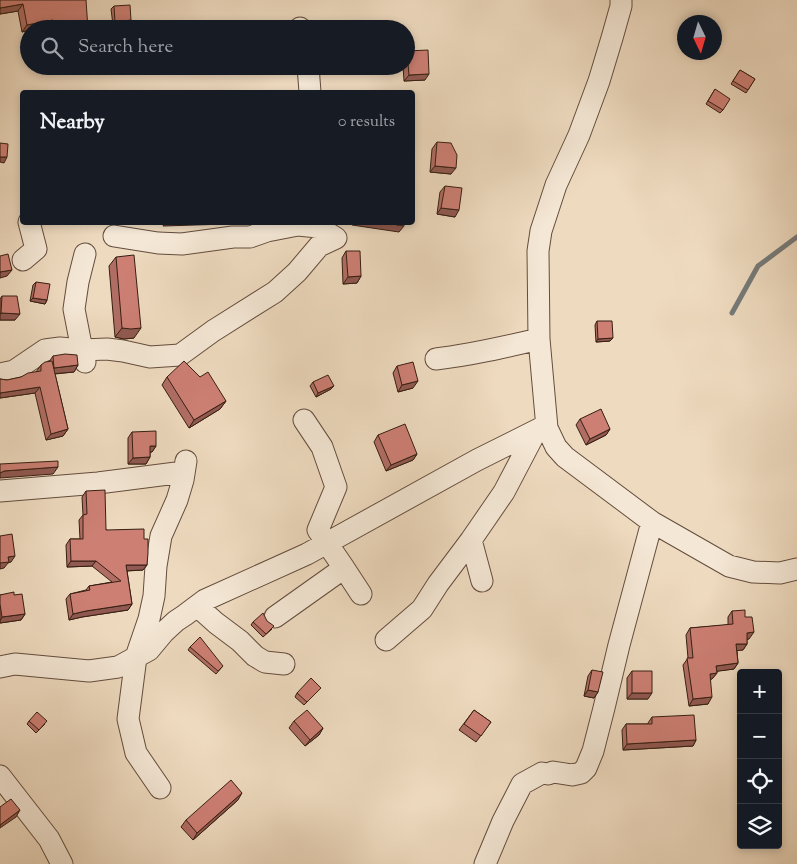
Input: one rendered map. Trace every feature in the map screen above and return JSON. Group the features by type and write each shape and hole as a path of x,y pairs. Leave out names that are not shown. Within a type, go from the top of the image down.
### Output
{"street":[{"path":"386,640 422,609 504,492 542,430 538,251 541,231 556,185 579,135 599,81 616,22 620,0"},
{"path":"309,75 310,90"},
{"path":"23,260 36,249 30,225"},
{"path":"0,374 14,371 46,350 60,348 84,356 107,349 150,357 180,355 213,331 275,292 298,272 319,246 336,238 318,227 298,225 267,231 250,237 233,237 182,244 158,243 114,236"},
{"path":"84,254 74,309 84,356"},
{"path":"436,359 490,351 540,339"},
{"path":"304,420 322,447 336,487 318,530 361,594"},
{"path":"542,430 565,457 652,522 680,539 730,566 753,572 780,572 797,569"},
{"path":"0,667 15,664 89,671 118,667 149,650 176,621 206,600 307,554 477,460 542,430"},
{"path":"0,491 98,483 185,466 177,500 161,536 149,619 136,657 128,719 136,753 160,788"},
{"path":"485,864 503,821 522,784 542,773 548,774 553,772 572,775 581,773 586,768 600,725 618,645 652,522"},
{"path":"471,540 482,581"},
{"path":"274,617 344,568"},
{"path":"197,606 216,624 240,641 255,656 265,662 284,664"},
{"path":"0,776 49,839 62,864"}],"building":[{"path":"0,0 86,0 87,20 26,20 23,4 0,8"},
{"path":"130,5 131,20 115,20 114,6"},
{"path":"428,50 429,74 415,75 415,51"},
{"path":"740,70 755,79 748,90 733,81"},
{"path":"715,89 730,99 723,110 708,101"},
{"path":"437,142 451,143 457,155 456,168 435,166"},
{"path":"0,143 8,144 7,157 0,157"},
{"path":"445,186 462,188 459,210 441,208"},
{"path":"346,251 360,251 361,276 348,277"},
{"path":"8,254 12,270 0,272 0,256"},
{"path":"134,255 141,328 131,329 122,328 116,257"},
{"path":"36,282 50,284 47,300 33,298"},
{"path":"2,296 17,296 20,314 1,313"},
{"path":"597,321 612,321 613,338 598,339"},
{"path":"77,355 78,365 54,368 53,356"},
{"path":"52,361 68,429 51,434 40,387 0,393 0,379 7,380 41,371 41,365"},
{"path":"184,361 200,377 208,372 226,401 194,420 167,377"},
{"path":"413,362 418,381 402,385 397,366"},
{"path":"328,375 334,386 318,393 313,382"},
{"path":"601,409 610,429 590,439 580,419"},
{"path":"405,424 417,454 391,465 378,435"},
{"path":"156,431 156,446 150,446 150,457 133,458 132,432"},
{"path":"58,461 58,467 4,471 0,473 0,464"},
{"path":"105,490 106,530 144,529 144,539 148,539 147,565 126,565 132,604 73,614 70,594 90,590 89,586 121,581 96,561 71,561 70,539 83,539 83,515 87,514 86,491"},
{"path":"12,534 15,556 8,557 9,562 0,563 0,536"},
{"path":"14,592 14,595 22,594 25,614 2,617 0,595"},
{"path":"745,610 745,617 752,617 754,632 747,633 747,644 736,644 738,663 716,666 717,673 710,674 712,697 693,699 687,658 693,658 690,628 733,624 732,611"},
{"path":"263,613 267,621 274,626 266,634 253,622"},
{"path":"200,637 223,666 218,671 190,647"},
{"path":"592,670 603,672 598,692 588,690"},
{"path":"632,671 652,671 652,693 632,693"},
{"path":"311,678 321,688 307,702 297,693"},
{"path":"307,710 323,728 310,740 294,721"},
{"path":"474,710 491,722 481,736 464,724"},
{"path":"37,712 47,721 39,730 29,721"},
{"path":"694,715 696,740 627,744 626,724 652,724 652,717"},
{"path":"231,780 242,793 197,833 186,820"},
{"path":"11,799 20,810 0,825 0,807"}],"waterway":[{"path":"732,313 758,266 797,237"}]}
